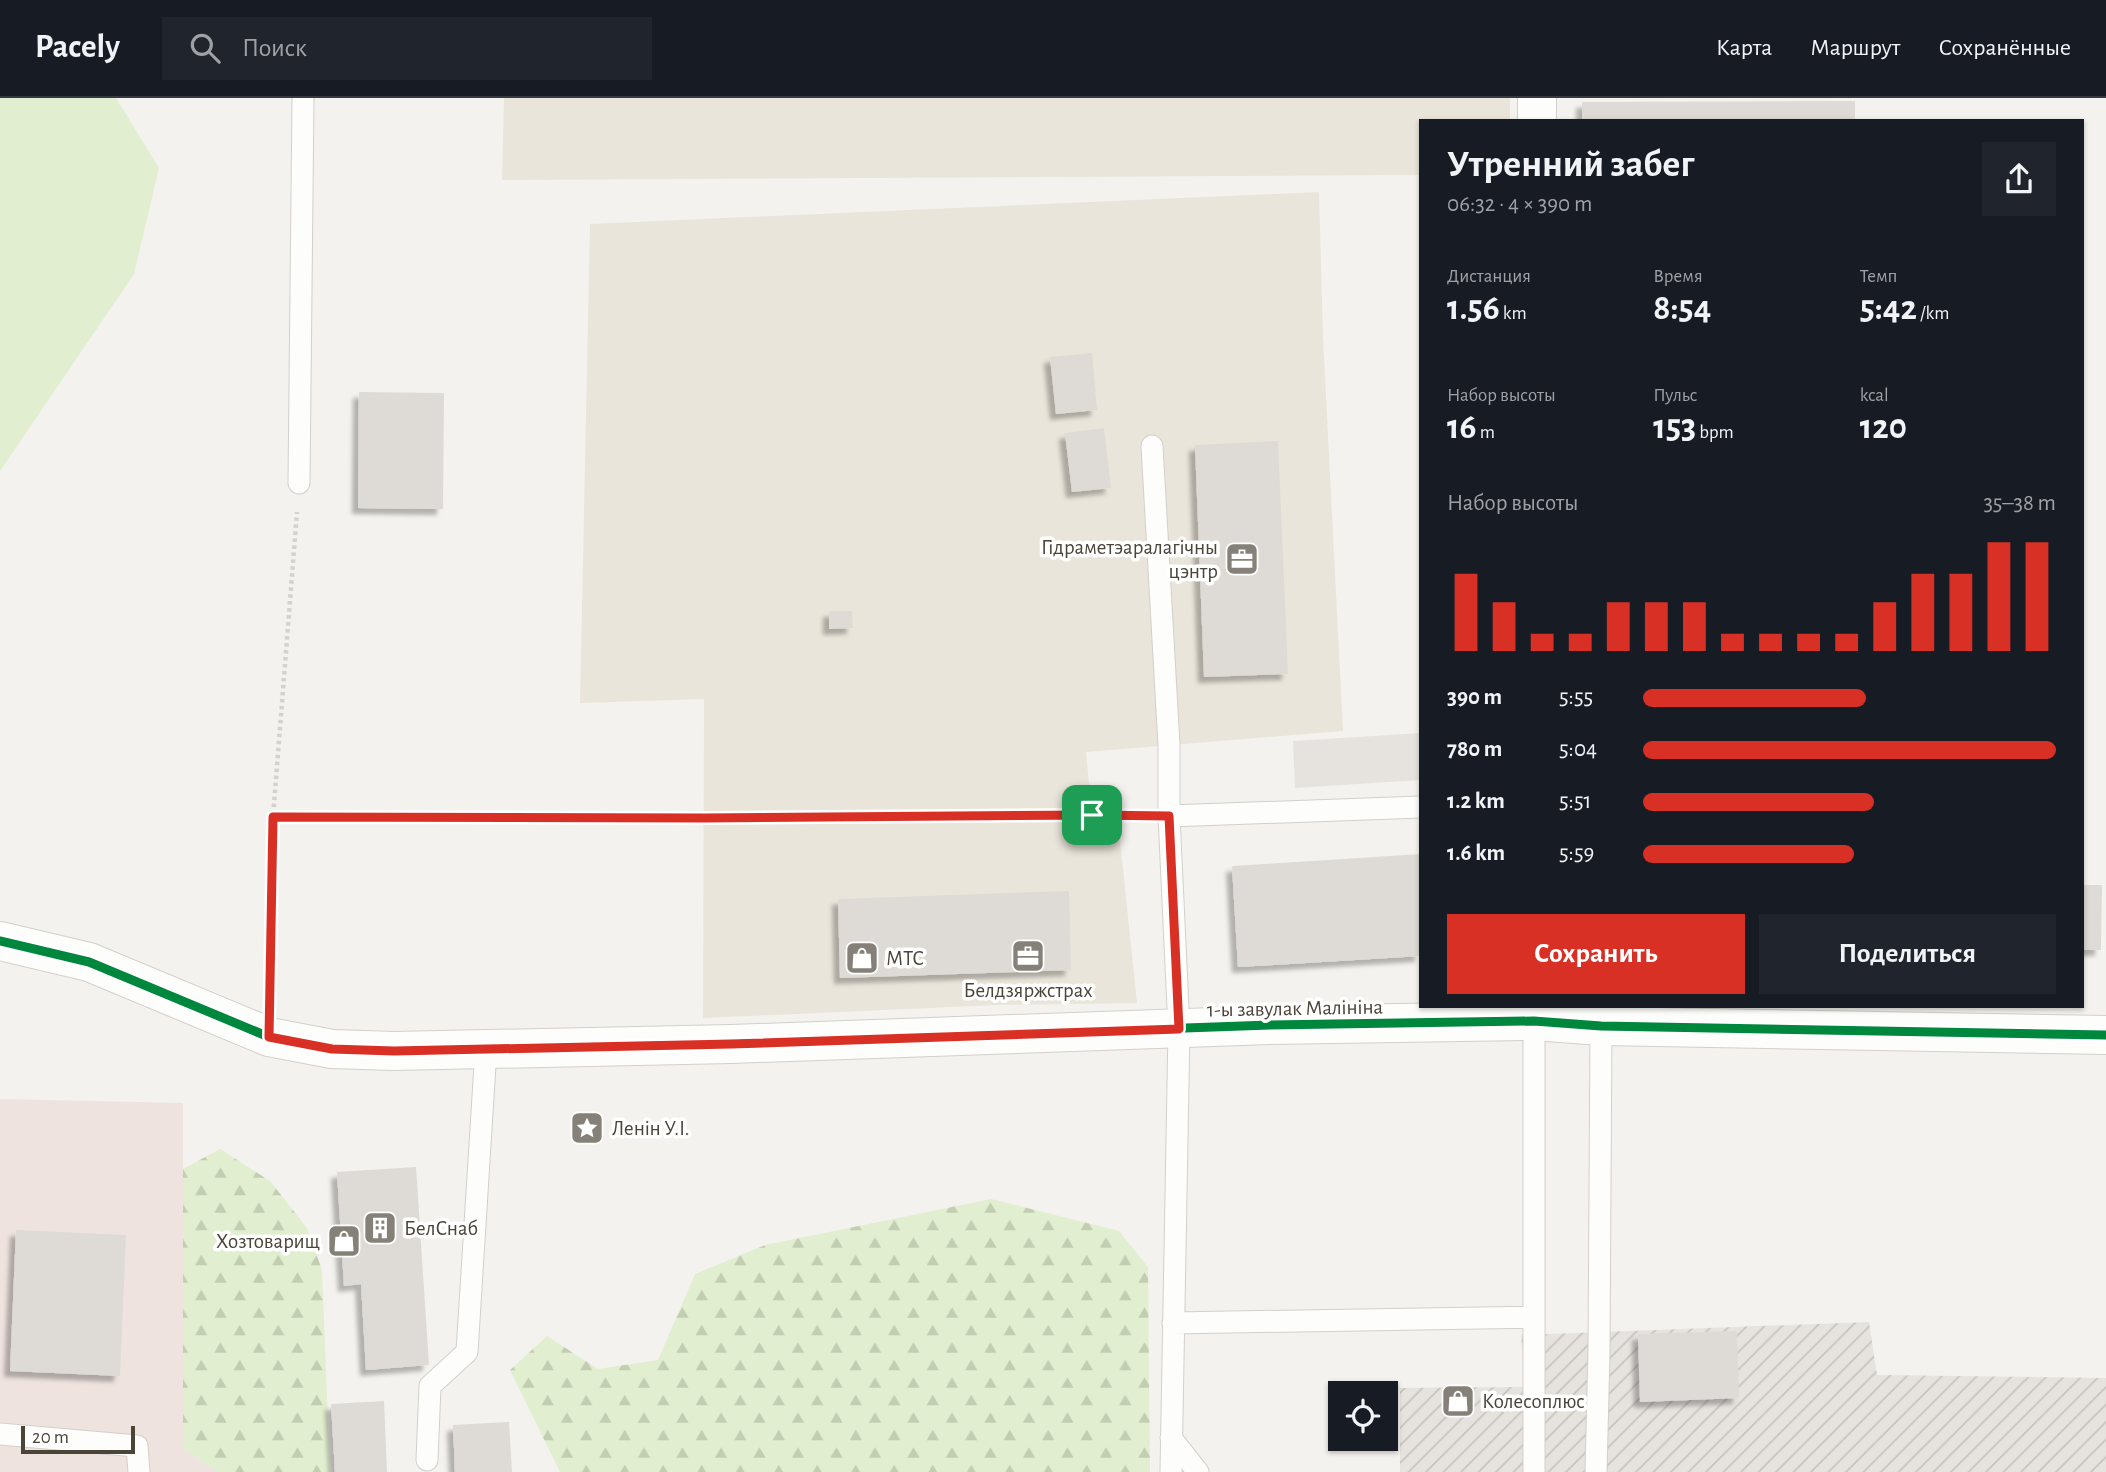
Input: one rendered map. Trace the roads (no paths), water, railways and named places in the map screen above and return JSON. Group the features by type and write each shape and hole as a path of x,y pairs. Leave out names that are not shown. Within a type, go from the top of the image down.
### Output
{"street":[{"path":"1537,98 1537,119"},
{"name":"1-ы завулак Малініна","path":"0,941 89,962 269,1037 332,1049 394,1051 731,1044 1179,1029 1534,1013 1601,1026 2106,1035"}],"lane":[{"path":"299,483 303,98"},
{"path":"1152,446 1169,745 1169,816 1179,1029 1171,1472"},
{"path":"1169,816 1419,807"},
{"path":"1534,1013 1534,1472"},
{"path":"1596,1472 1601,1026"},
{"path":"428,1460 430,1386 467,1352 486,1049"},
{"path":"1173,1323 1534,1317"},
{"path":"0,1434 137,1446 139,1472"},
{"path":"1171,1438 1198,1472"}],"place":[{"name":"Гідраметэаралагічны цэнтр","path":"1242,559"},
{"name":"Белдзяржстрах","path":"1028,956"},
{"name":"МТС","path":"862,958"},
{"name":"Ленін У.І.","path":"587,1128"},
{"name":"БелСнаб","path":"380,1228"},
{"name":"Хозтоварищ","path":"344,1241"},
{"name":"Колесоплюс","path":"1458,1401"}]}
